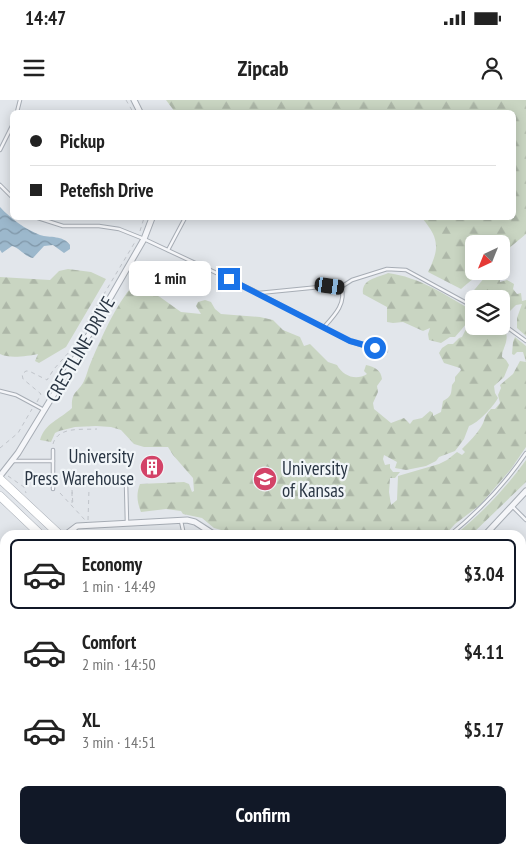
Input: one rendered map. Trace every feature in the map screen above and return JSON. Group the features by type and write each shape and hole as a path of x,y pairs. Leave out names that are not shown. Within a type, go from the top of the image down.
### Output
{"main road":[{"path":"0,478 55,530"},
{"path":"0,496 36,530"}],"street":[{"name":"CRESTLINE DRIVE","path":"0,478 44,410 144,239 151,220"},
{"path":"490,530 526,491"},
{"path":"72,530 86,523 181,520 195,522 207,530"}],"lane":[{"path":"0,150 10,130"},
{"path":"0,185 10,195"},
{"path":"44,220 63,226 108,226 144,239 259,293 357,344 386,351"},
{"path":"168,250 184,220"},
{"path":"259,293 330,286 341,287 352,280 387,269 406,270 465,302"},
{"path":"324,326 335,314 342,301 344,294 341,287"},
{"path":"510,329 526,341"},
{"path":"0,391 16,395 44,410"},
{"path":"53,450 53,489"},
{"path":"456,530 491,497 526,453"},
{"path":"12,461 53,461"},
{"path":"126,482 127,523"},
{"path":"512,506 526,519"},
{"path":"181,520 183,530"}],"path":[{"path":"140,230 143,220"},
{"path":"0,448 18,433 41,394 23,379 22,374 29,371 47,380 70,351 134,242"},
{"path":"54,444 56,436 61,432 97,429"},
{"path":"60,493 86,523 89,520 89,489"},
{"path":"72,491 73,506 71,496 72,491"},
{"path":"64,496 71,496"}],"green space":[{"path":"166,100 526,100 526,234 510,247 510,235 465,235 465,280 472,280 461,289 428,272 435,256 436,244 432,232 424,220 516,220 516,110 174,110"},
{"path":"68,269 91,272 106,279 66,347 39,363 35,361 38,354 13,357 0,354 0,277 50,280 59,271"},
{"path":"388,273 411,278 432,287 465,306 465,325 455,337 450,337 441,343 429,340 430,328 423,331 403,322 387,322 387,307 363,294 365,285 371,280"},
{"path":"482,280 500,280 500,282 507,280 514,284 513,289 517,294 521,293 522,301 526,300 526,336 517,328 517,318 522,304 516,305 510,311 510,290 474,290"},
{"path":"134,284 160,297 181,312 201,314 196,306 198,302 205,300 211,302 221,314 273,320 283,330 300,337 304,346 310,344 328,362 337,365 346,375 359,377 367,374 364,371 366,365 379,371 382,379 377,386 378,392 373,403 374,409 391,423 404,418 410,424 413,420 422,418 430,411 433,413 433,416 441,412 443,401 451,394 455,377 461,370 444,363 439,353 442,348 448,344 453,344 462,337 465,331 465,335 507,335 502,357 509,365 504,377 494,386 498,398 493,406 477,422 469,426 464,439 455,451 439,457 436,461 426,466 406,470 395,468 397,462 384,455 385,465 390,464 393,472 400,472 395,478 390,478 389,492 391,505 397,500 398,476 439,464 457,452 462,455 465,452 462,449 479,430 487,414 500,403 498,395 501,388 500,385 513,374 520,361 526,362 526,447 511,469 480,505 450,530 221,530 214,528 202,518 183,514 181,511 166,509 141,512 138,498 140,484 184,482 189,484 192,492 194,491 193,478 168,447 144,447 134,444 121,430 96,426 75,427 59,431 55,433 51,442 40,440 42,434 49,426 72,408 74,395 82,385 100,342 121,302"},
{"path":"515,337 526,346 526,362 523,352 512,354"},
{"path":"526,460 526,482 476,530 461,530 493,500"}],"water":[{"path":"0,207 10,216 10,220 14,220 40,235 64,240 70,245 70,249 64,253 53,245 44,246 33,258 12,246 2,253 0,250"}],"place":[{"name":"University Press Warehouse","path":"152,467"},
{"name":"University of Kansas","path":"265,479"}],"route":[{"path":"229,279 350,341 375,348"}]}
